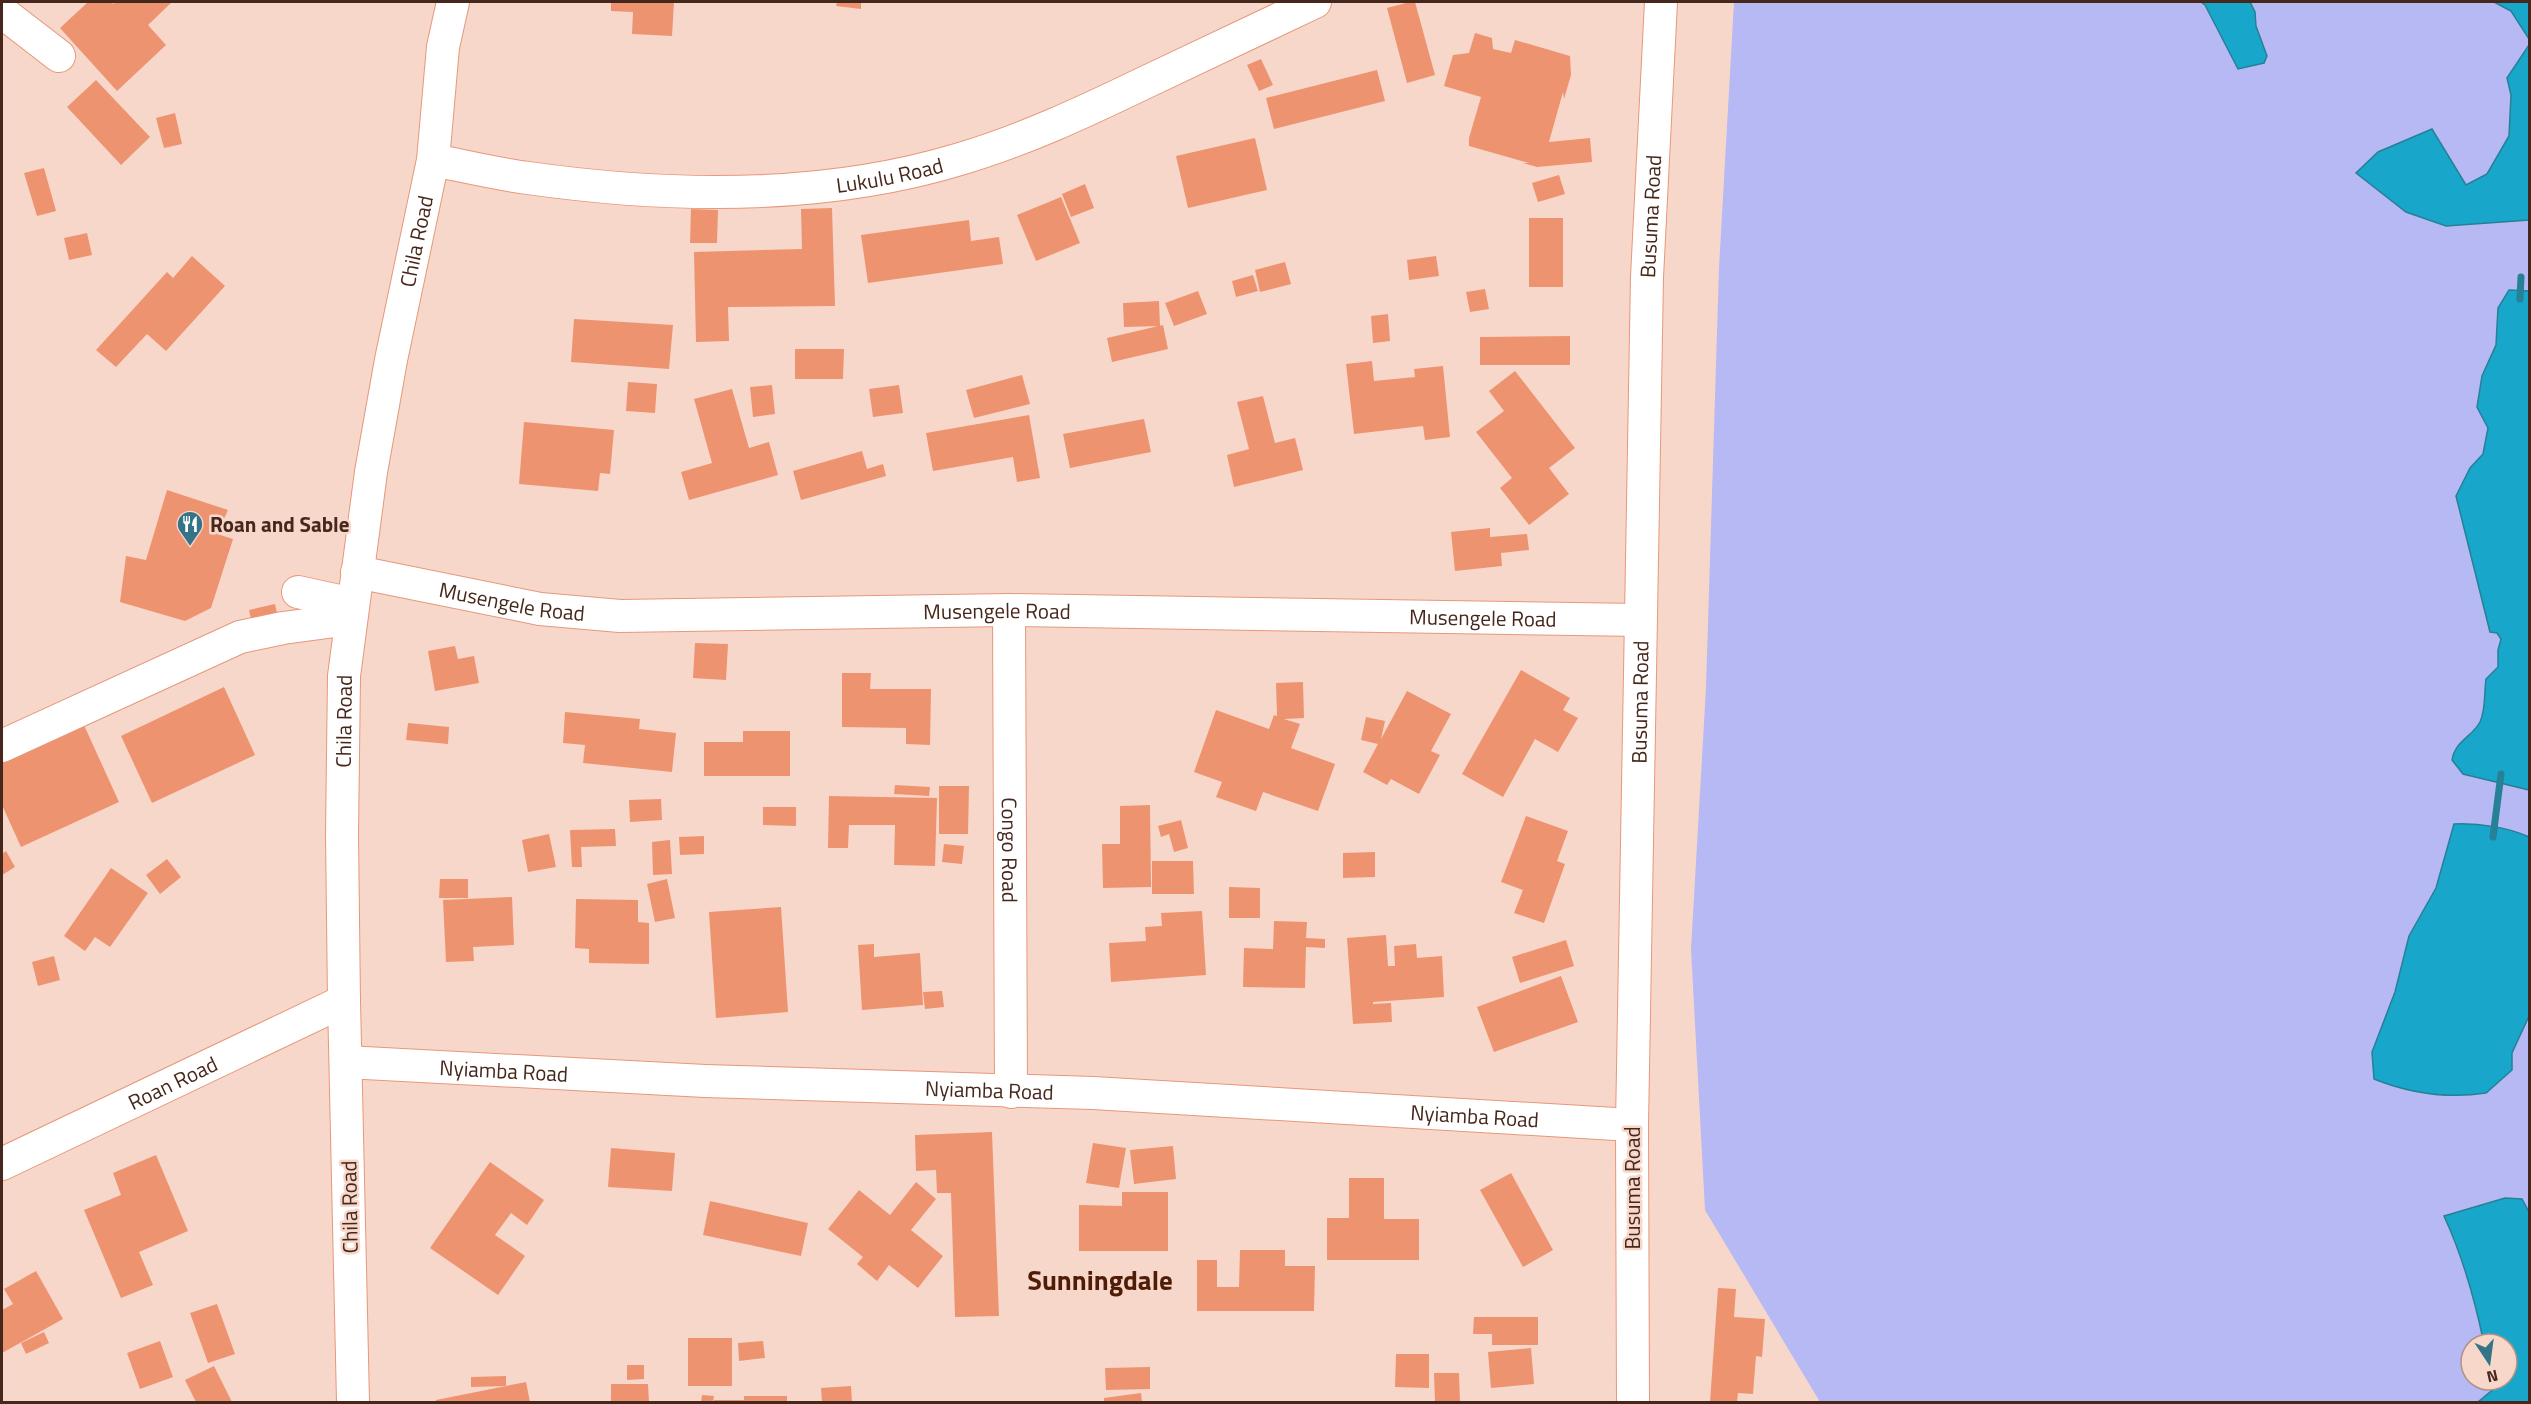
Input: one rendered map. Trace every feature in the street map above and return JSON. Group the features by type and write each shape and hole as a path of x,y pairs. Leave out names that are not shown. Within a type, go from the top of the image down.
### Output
{"street":[{"name":"Chila Road","path":"438,2 443,47"},
{"name":"Chila Road","path":"352,1402 342,834 344,676 371,472 391,360 433,160 443,47 453,2"},
{"name":"Lukulu Road","path":"433,160 527,178 610,187 689,192 841,186 948,162 1017,140 1061,122 1315,2"},
{"name":"Busuma Road","path":"1633,1402 1632,1125 1647,276 1662,2"},
{"path":"2,12 59,56"},
{"name":"Musengele Road","path":"357,572 540,609 620,616 1009,610 1640,620"},
{"path":"298,592 351,611"},
{"name":"Congo Road","path":"1009,610 1011,1092"},
{"path":"2,746 240,637 351,611"},
{"name":"Roan Road","path":"2,1164 344,1001"},
{"name":"Nyiamba Road","path":"346,1062 705,1081 1093,1093 1632,1125"}],"shaded area":[{"path":"1734,2 2529,2 2529,1402 1820,1402 1705,1210 1691,949 1706,688 1719,268"},
{"path":"2201,2 2250,2 2267,56 2264,63 2238,69 2205,5"},
{"path":"2494,2 2529,2 2529,39 2511,11"},
{"path":"2529,45 2529,220 2446,226 2406,212 2356,173 2378,152 2432,129 2466,185 2487,174 2509,136 2511,95 2507,78"},
{"path":"2509,290 2530,291 2529,790 2463,774 2452,760 2457,748 2480,722 2486,679 2498,667 2498,650 2501,639 2497,633 2490,632 2456,496 2470,468 2483,454 2488,428 2477,407 2482,376 2496,345 2498,308"},
{"path":"2454,824 2493,826 2529,837 2529,1016 2512,1053 2512,1070 2486,1093 2471,1095 2443,1095 2415,1091 2374,1079 2372,1052 2395,992 2409,936 2436,888"},
{"path":"2505,1198 2522,1199 2529,1212 2529,1402 2478,1402 2490,1392 2519,1392 2519,1332 2481,1332 2468,1279 2444,1216"}],"building":[{"path":"88,2 111,2 113,4 115,2 172,2 148,25 166,45 117,91 60,28"},
{"path":"611,2 674,2 672,36 632,34 633,12 611,11"},
{"path":"837,2 861,2 861,9 836,6"},
{"path":"1415,2 1435,75 1407,83 1387,8"},
{"path":"1475,33 1492,38 1493,49 1511,53 1515,40 1570,56 1571,75 1564,99 1563,92 1549,142 1590,138 1592,162 1537,167 1469,146 1469,138 1481,97 1444,86 1453,55 1469,53"},
{"path":"1261,59 1273,85 1259,91 1247,65"},
{"path":"1377,70 1385,101 1274,129 1266,98"},
{"path":"96,80 150,137 121,165 67,107"},
{"path":"175,113 182,144 164,148 156,118"},
{"path":"1255,138 1267,190 1188,208 1176,156"},
{"path":"44,168 56,211 37,216 24,173"},
{"path":"1559,175 1565,194 1538,202 1532,183"},
{"path":"1085,184 1094,208 1071,217 1062,194"},
{"path":"1061,197 1080,243 1036,261 1017,215"},
{"path":"832,208 835,306 728,307 729,341 696,342 694,252 802,249 801,209"},
{"path":"691,209 718,210 717,243 690,243"},
{"path":"1529,218 1563,218 1563,287 1529,287"},
{"path":"969,220 971,241 999,237 1003,264 868,283 861,235"},
{"path":"87,233 92,255 69,260 64,238"},
{"path":"192,256 225,286 166,351 147,334 116,367 96,350 167,272 173,278"},
{"path":"1436,256 1439,276 1409,280 1407,260"},
{"path":"1285,262 1291,284 1260,292 1255,270"},
{"path":"1253,275 1258,291 1236,297 1232,281"},
{"path":"1485,289 1489,309 1470,312 1466,292"},
{"path":"1198,291 1207,314 1174,326 1165,303"},
{"path":"1159,301 1160,326 1124,327 1123,303"},
{"path":"1388,314 1390,341 1373,343 1371,316"},
{"path":"574,319 673,325 669,369 571,362"},
{"path":"1163,325 1168,349 1112,362 1107,338"},
{"path":"1570,336 1570,365 1480,365 1480,337"},
{"path":"795,349 844,349 843,379 795,379"},
{"path":"1372,361 1374,381 1415,377 1414,369 1443,366 1450,437 1425,440 1423,426 1354,434 1346,364"},
{"path":"1515,371 1575,448 1549,468 1569,494 1529,525 1500,488 1512,478 1476,432 1504,411 1489,391"},
{"path":"1022,375 1030,404 974,418 966,390"},
{"path":"628,382 657,384 655,413 626,411"},
{"path":"772,385 775,414 753,417 750,387"},
{"path":"899,385 903,413 873,417 869,389"},
{"path":"732,389 749,448 769,442 778,475 689,500 681,472 712,463 694,399"},
{"path":"1263,396 1275,443 1295,438 1303,470 1234,487 1227,455 1249,449 1237,402"},
{"path":"1029,415 1040,478 1017,482 1013,457 933,471 926,433"},
{"path":"1144,419 1151,452 1070,468 1063,434"},
{"path":"524,422 614,430 610,474 600,473 598,491 519,484"},
{"path":"862,451 867,469 883,464 886,476 801,500 793,471"},
{"name":"Roan and Sable","path":"167,490 228,510 217,534 233,539 211,608 185,621 120,602 126,556 146,560"},
{"path":"1490,528 1490,537 1527,534 1529,550 1501,553 1502,566 1455,571 1451,532"},
{"path":"275,604 278,618 252,623 249,610"},
{"path":"695,643 728,644 726,680 693,678"},
{"path":"455,646 458,659 474,656 479,683 435,691 428,651"},
{"path":"1521,670 1570,698 1563,710 1578,718 1558,752 1535,739 1503,797 1462,774"},
{"path":"842,673 871,673 870,689 931,689 930,745 906,744 906,728 842,727"},
{"path":"1303,682 1304,718 1284,719 1300,724 1291,748 1335,764 1318,811 1263,792 1256,811 1216,797 1222,782 1194,772 1216,710 1269,729 1274,715 1277,716 1276,683"},
{"path":"224,687 255,755 152,803 121,736"},
{"path":"1407,691 1451,714 1431,751 1440,755 1419,794 1391,779 1387,785 1363,772 1378,744 1361,740 1366,717 1385,721 1381,739"},
{"path":"565,712 640,719 639,729 676,733 672,772 583,763 585,745 563,743"},
{"path":"83,723 119,802 21,847 2,805 2,761"},
{"path":"408,723 449,727 448,744 406,740"},
{"path":"743,731 790,731 790,776 704,776 704,742 743,742"},
{"path":"895,785 930,787 929,796 894,794"},
{"path":"939,786 969,786 968,834 939,834"},
{"path":"829,796 937,798 935,866 894,865 895,825 849,825 848,848 828,848"},
{"path":"661,799 662,820 630,822 629,800"},
{"path":"1150,805 1151,887 1103,888 1102,844 1120,844 1120,806"},
{"path":"763,807 796,807 796,826 763,825"},
{"path":"1526,816 1568,831 1557,861 1565,864 1544,923 1514,913 1523,890 1501,882"},
{"path":"1181,820 1188,848 1174,852 1169,834 1161,837 1158,826"},
{"path":"615,829 616,846 581,847 582,867 572,867 570,830"},
{"path":"549,834 556,867 528,872 522,840"},
{"path":"704,836 704,854 680,855 679,837"},
{"path":"670,840 672,874 653,875 652,842"},
{"path":"944,844 964,846 962,864 942,862"},
{"path":"6,851 15,867 2,875 2,854"},
{"path":"1375,852 1375,877 1343,878 1343,853"},
{"path":"167,859 181,877 160,894 146,875"},
{"path":"1152,861 1193,861 1194,894 1152,894"},
{"path":"111,868 148,893 110,947 95,937 85,951 64,936"},
{"path":"440,879 468,879 468,898 439,898"},
{"path":"667,879 675,918 655,922 647,884"},
{"path":"1229,887 1260,888 1260,918 1229,918"},
{"path":"512,897 514,945 473,947 474,961 446,962 443,900"},
{"path":"576,899 638,900 638,922 649,923 649,964 589,963 589,949 575,948"},
{"path":"781,907 788,1012 716,1018 709,912"},
{"path":"1202,911 1206,975 1111,982 1109,943 1146,941 1145,927 1162,926 1161,913"},
{"path":"1274,921 1307,922 1306,938 1325,939 1325,948 1306,947 1305,988 1243,987 1244,948 1273,949"},
{"path":"1386,935 1388,966 1395,966 1394,946 1416,944 1417,958 1442,956 1444,997 1373,1002 1373,1004 1391,1003 1392,1022 1353,1024 1347,938"},
{"path":"1566,940 1574,966 1520,983 1512,957"},
{"path":"874,944 874,957 920,953 923,1005 862,1010 858,945"},
{"path":"54,956 60,980 38,986 32,962"},
{"path":"1561,976 1578,1022 1494,1052 1477,1007"},
{"path":"942,991 944,1007 925,1009 923,992"},
{"path":"992,1132 999,1316 955,1317 951,1193 937,1193 936,1170 916,1171 915,1135"},
{"path":"1093,1143 1126,1148 1119,1188 1086,1183"},
{"path":"1173,1146 1176,1179 1134,1184 1130,1150"},
{"path":"611,1148 675,1153 672,1191 608,1187"},
{"path":"156,1155 188,1231 139,1252 153,1285 121,1298 84,1210 121,1195 113,1173"},
{"path":"490,1162 544,1200 527,1225 511,1213 495,1235 525,1256 498,1295 430,1248"},
{"path":"1511,1173 1553,1250 1523,1267 1480,1190"},
{"path":"1349,1178 1384,1178 1384,1219 1419,1219 1419,1260 1327,1260 1327,1218 1349,1218"},
{"path":"916,1182 936,1199 911,1230 943,1256 918,1288 889,1265 877,1281 857,1264 863,1257 828,1229 859,1190 890,1215"},
{"path":"1122,1192 1168,1192 1168,1251 1079,1251 1079,1205 1122,1206"},
{"path":"710,1201 808,1223 801,1256 703,1235"},
{"path":"1240,1250 1285,1250 1285,1266 1315,1266 1314,1311 1197,1311 1197,1260 1217,1260 1217,1287 1239,1287"},
{"path":"36,1271 63,1319 2,1353 2,1310 13,1304 4,1289"},
{"path":"1718,1288 1736,1289 1734,1317 1765,1319 1762,1357 1756,1356 1753,1394 1738,1393 1737,1402 1710,1402"},
{"path":"217,1304 235,1354 208,1363 190,1313"},
{"path":"1474,1317 1538,1317 1538,1345 1492,1345 1492,1334 1473,1334"},
{"path":"44,1332 49,1343 26,1354 21,1343"},
{"path":"688,1338 732,1338 732,1386 688,1386"},
{"path":"160,1341 173,1377 140,1389 127,1353"},
{"path":"763,1341 765,1358 739,1361 738,1343"},
{"path":"1531,1348 1534,1384 1491,1388 1488,1352"},
{"path":"1396,1354 1429,1354 1429,1388 1395,1387"},
{"path":"627,1365 644,1365 644,1379 627,1380"},
{"path":"214,1366 232,1402 196,1402 185,1380"},
{"path":"1150,1367 1150,1389 1106,1390 1105,1368"},
{"path":"1434,1373 1459,1373 1460,1402 1435,1402"},
{"path":"506,1376 506,1386 471,1387 471,1377"},
{"path":"526,1382 530,1402 436,1402 436,1400"},
{"path":"611,1384 648,1384 649,1402 611,1402"},
{"path":"851,1386 852,1402 822,1402 821,1388"},
{"path":"1141,1393 1142,1402 1104,1402 1104,1398"},
{"path":"702,1395 714,1396 713,1402 701,1402"},
{"path":"744,1396 787,1396 787,1402 714,1402 714,1400 744,1400"}],"waterway":[{"path":"2520,299 2521,277"},
{"path":"2493,837 2501,774"}],"place":[{"name":"Roan and Sable","path":"190,547"}],"district":[{"name":"Sunningdale","path":"1100,1279"}]}
